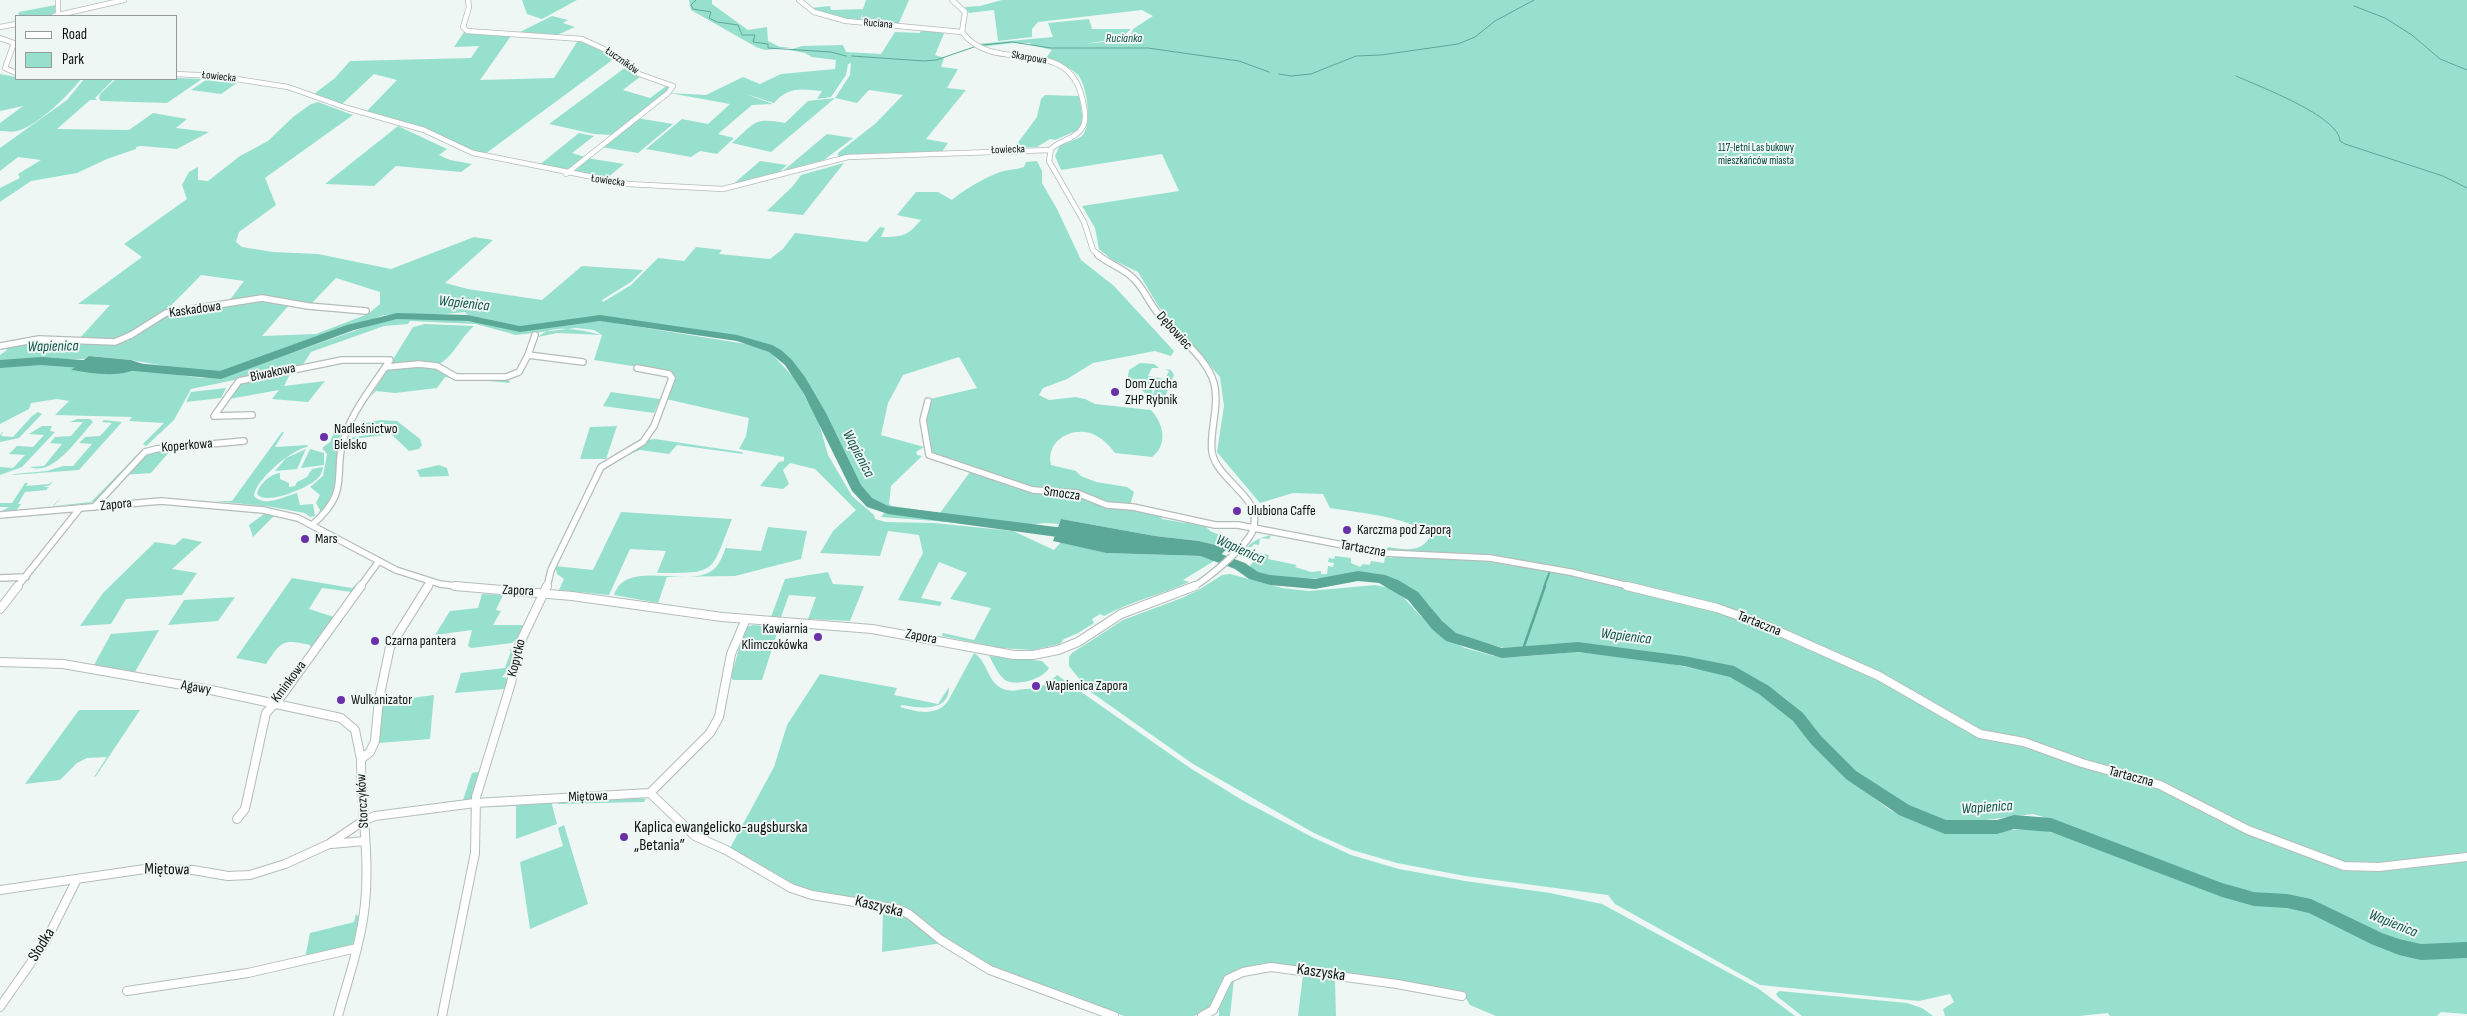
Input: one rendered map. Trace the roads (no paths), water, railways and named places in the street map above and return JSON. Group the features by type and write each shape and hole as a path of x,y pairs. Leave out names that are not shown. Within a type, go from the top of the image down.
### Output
{"street":[{"path":"56,15 58,0"},
{"path":"60,15 124,0"},
{"name":"Łuczników","path":"468,0 469,7 463,26 467,31 582,39 608,51 639,74 673,86 566,174"},
{"name":"Ruciana","path":"800,0 814,12 846,21 962,32"},
{"path":"952,0 965,12 962,32"},
{"path":"2,27 15,24"},
{"name":"Skarpowa","path":"962,32 968,42 978,48 1051,62 1068,70 1076,78 1080,86 1085,118 1084,127 1050,150"},
{"path":"0,38 14,43 5,68 15,73"},
{"name":"Łowiecka","path":"178,74 216,76 288,87 347,108 424,130 468,152 566,174 628,184 723,189 831,160 1002,150 1050,150"},
{"name":"Dębowiec","path":"1050,150 1049,161 1084,222 1094,250 1104,260 1132,276 1157,313 1203,364 1210,375 1214,384 1216,412 1212,452 1218,465 1250,502 1254,512 1253,529"},
{"name":"Kaskadowa","path":"0,346 39,339 110,342 131,335 166,313 262,298 308,306 366,311"},
{"path":"312,525 327,512 336,498 341,487 341,459 345,434 388,363 437,366 456,377 506,377 519,372 536,335"},
{"path":"528,355 583,362"},
{"name":"Biwakowa","path":"252,415 214,416 239,381 342,360 388,363"},
{"name":"Kopytko","path":"442,1016 475,853 477,833 476,803 510,688 519,645 545,593 557,557 601,466 636,449 652,429 672,376 637,368"},
{"name":"Smocza","path":"928,401 923,424 927,452 932,457 1033,490 1077,493 1107,505 1133,507 1208,524 1238,525 1253,529"},
{"name":"Koperkowa","path":"94,507 145,452 156,449 244,441"},
{"name":"Zapora","path":"0,515 144,502 193,502 274,511 298,518 379,561 407,574 431,582 469,588 545,593 746,619 880,630 1014,655 1050,653 1078,642 1121,614 1189,590 1218,569 1250,536 1253,529"},
{"path":"0,609 80,508"},
{"name":"Tartaczna","path":"1253,529 1385,553 1490,558 1570,572 1736,614 1879,676 1980,734 2024,742 2082,764 2160,784 2248,830 2344,866 2371,868 2467,857"},
{"name":"Kminkowa","path":"236,819 245,809 265,717 379,561"},
{"path":"0,578 26,577"},
{"name":"Storczyków","path":"338,1016 357,948 366,890 361,759 370,752 376,741 379,699 390,647 431,582"},
{"path":"650,793 714,727 719,716 731,654 746,619"},
{"name":"Agawy","path":"0,662 63,664 211,690 347,720 354,727 358,736 361,759"},
{"name":"Miętowa","path":"0,890 145,869 193,870 228,876 242,876 279,866 329,844 363,821 383,815 476,803 650,793"},
{"name":"Kaszyska","path":"650,793 696,836 726,850 791,888 812,895 898,909 909,914 966,957 990,970 1114,1016"},
{"name":"Miętowa","path":"329,844 365,841"},
{"name":"Słodka","path":"0,1007 46,941 77,879"},
{"path":"127,991 248,973 357,948"},
{"name":"Kaszyska","path":"1202,1016 1214,1013 1222,988 1228,979 1243,972 1271,967 1397,984 1462,996"}],"waterway":[{"name":"Rucianka","path":"696,0 691,5 693,9 711,12 709,18 717,22 738,25 742,35 755,35 753,42 768,44 768,48 831,52 846,56"},
{"name":"Rucianka","path":"1279,74 1291,76 1311,74 1356,56 1381,55 1458,44 1475,37 1495,21 1534,0"},
{"path":"2354,6 2385,18 2412,35 2440,59 2467,70"},
{"name":"Rucianka","path":"983,45 1012,42 1051,48 1148,48 1239,61 1269,72"},
{"name":"Rucianka","path":"852,56 924,61 936,60 974,47"},
{"path":"2236,76 2278,94 2312,112 2336,131 2340,141 2345,144 2443,176 2467,188"},
{"name":"Wapienica","path":"123,366 221,375 351,327 397,316 468,318 520,329 600,318 737,338 768,347 777,352 800,377 820,413 853,483 872,504 888,510 1072,534"},
{"name":"Wapienica","path":"0,364 41,361 96,365"},
{"name":"Wapienica","path":"1203,552 1240,566 1254,576 1270,580 1315,584 1358,576 1380,578 1393,583 1413,596 1437,625 1451,637 1502,653 1578,647 1684,661 1734,672 1764,690 1798,717 1816,740 1851,775 1904,810 1945,827 1997,827 2014,822 2051,825 2222,890 2254,899 2287,901 2311,906 2377,939 2399,947 2421,952 2467,950"},
{"path":"1544,587 1550,571"},
{"path":"1522,652 1545,586"}],"place":[{"name":"Dom Zucha ZHP Rybnik","path":"1115,392"},
{"name":"Nadleśnictwo Bielsko","path":"324,437"},
{"name":"Ulubiona Caffe","path":"1237,511"},
{"name":"Karczma pod Zaporą","path":"1347,530"},
{"name":"Mars","path":"305,539"},
{"name":"Kawiarnia Klimczokówka","path":"818,637"},
{"name":"Czarna pantera","path":"375,641"},
{"name":"Wapienica Zapora","path":"1036,686"},
{"name":"Wulkanizator","path":"341,700"},
{"name":"Kaplica ewangelicko-augsburska „Betania”","path":"624,837"}],"park label":[{"name":"117-letni Las bukowy mieszkańców miasta","path":"1756,154"}]}
